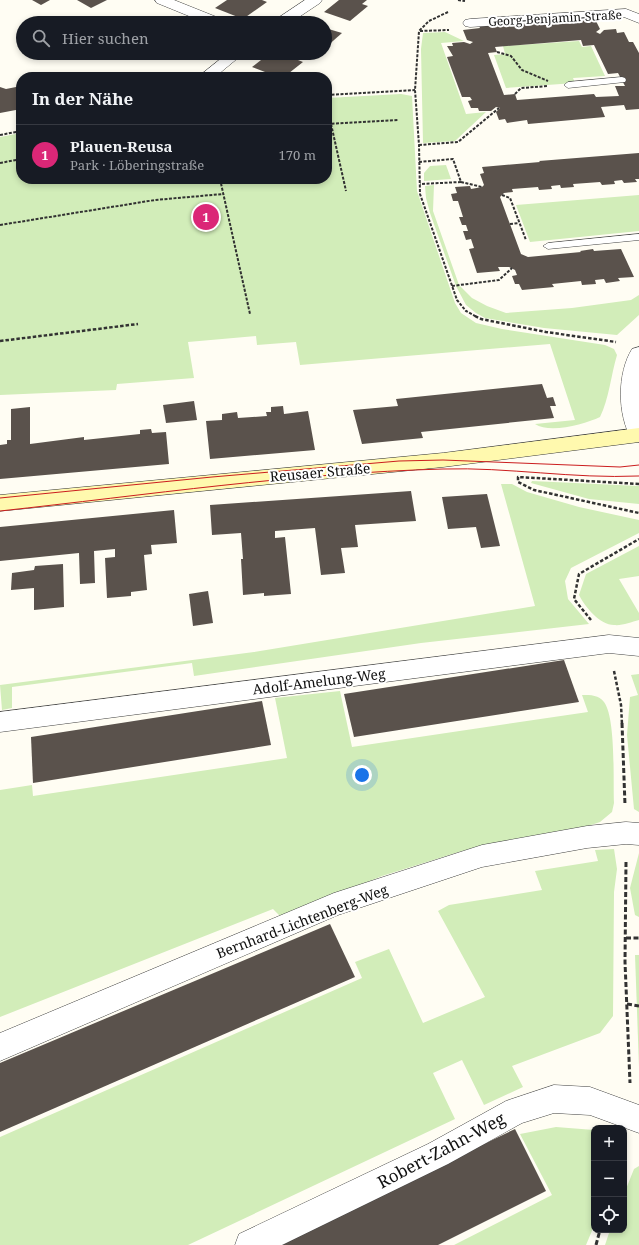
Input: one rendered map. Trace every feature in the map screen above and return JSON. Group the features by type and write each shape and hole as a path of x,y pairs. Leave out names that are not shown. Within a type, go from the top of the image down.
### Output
{"street":[{"path":"162,0 202,16"},
{"path":"291,16 315,0"},
{"name":"Georg-Benjamin-Straße","path":"470,23 626,13 639,19"},
{"path":"212,72 228,60"},
{"path":"631,348 634,363 630,387 630,405 639,435"},
{"name":"Reusaer Straße","path":"0,503 442,460 639,435"},
{"name":"Adolf-Amelung-Weg","path":"0,722 609,644 639,647"},
{"name":"Bernhard-Lichtenberg-Weg","path":"0,1047 334,905 482,856 587,837 633,834"},
{"name":"Robert-Zahn-Weg","path":"250,1245 438,1154 516,1111 554,1099 590,1101 635,1118"}],"lane":[{"path":"568,85 622,80"},
{"path":"548,246 639,237"}],"path":[{"path":"464,5 470,1"},
{"path":"450,11 429,21 419,31 415,90 419,145 420,194 457,300 466,312 481,319 631,348"},
{"path":"419,31 445,30"},
{"path":"497,52 510,56 522,70 538,78 568,85"},
{"path":"515,94 521,88 568,85"},
{"path":"332,95 415,90"},
{"path":"419,145 458,142 499,108"},
{"path":"332,124 398,120"},
{"path":"332,128 346,191"},
{"path":"0,135 16,132"},
{"path":"419,162 454,159 461,182"},
{"path":"0,162 16,160"},
{"path":"420,184 461,182 482,187"},
{"path":"221,184 250,314"},
{"path":"0,225 154,200 223,194"},
{"path":"502,195 510,198 526,242"},
{"path":"510,224 519,223"},
{"path":"452,286 499,280 512,268"},
{"path":"0,341 138,324"},
{"path":"639,484 518,478 518,482 534,490 639,513"},
{"path":"635,1118 627,1004 626,938 633,834 621,705 609,644 574,599 579,574 639,539"},
{"path":"626,938 639,938"},
{"path":"627,1004 639,1006"},
{"path":"596,1245 599,1233"}],"green space":[{"path":"445,32 464,41 441,43 466,114 486,112 455,141 423,143 421,49 423,33"},
{"path":"579,41 582,47 591,46 605,76 573,78 575,83 506,88 494,55 505,54 503,46"},
{"path":"401,94 412,96 417,191 455,303 461,313 476,323 502,329 605,345 614,349 617,355 608,395 600,417 568,427 549,428 541,427 535,424 575,420 550,344 300,365 296,342 257,345 256,336 188,342 194,378 117,384 116,390 0,395 0,137 16,134 16,184 332,184 332,98"},
{"path":"446,165 451,179 424,181 424,173 430,166"},
{"path":"434,185 433,211 459,285 472,298 487,306 506,313 572,308 631,300 639,295 639,315 617,335 544,328 485,318 476,313 466,305 456,286 430,213 426,198 425,186"},
{"path":"639,195 639,231 530,242 516,205"},
{"path":"532,481 639,486 639,504 589,499 531,483"},
{"path":"501,484 512,484 527,492 579,507 639,520 639,533 571,568 565,581 568,599 589,624 421,643 194,676 192,663 12,687 12,708 2,710 0,685 254,652 535,606"},
{"path":"639,546 639,576 619,579 639,613 639,620 617,625 603,622 589,610 579,595 586,574"},
{"path":"639,674 639,812 634,809 627,735 630,697 638,695 631,675"},
{"path":"340,691 352,747 588,712 582,695 592,695 597,697 604,702 608,710 612,735 614,803 612,812 600,822 579,829 462,851 382,876 282,918 273,909 0,1017 0,790 32,785 33,796 287,758 275,698"},
{"path":"614,849 617,869 614,892 613,1016 600,1033 512,1066 523,1087 484,1105 462,1060 433,1073 455,1119 188,1245 0,1245 0,1137 362,978 355,962 389,949 423,1023 485,997 438,911 449,905 542,890 535,871 598,861 595,850"},
{"path":"639,853 639,917 635,915 630,888"},
{"path":"635,955 639,955 639,1067"},
{"path":"556,1127 591,1130 591,1233 586,1245 454,1245 552,1195 520,1134"},
{"path":"639,1166 639,1245 605,1245 609,1233 627,1233 627,1186 634,1169"}],"building":[{"path":"32,0 50,0 41,5"},
{"path":"77,0 107,0 91,8"},
{"path":"227,0 262,0 267,2 247,16 235,16 215,8"},
{"path":"339,0 367,0 362,4 368,6 350,21 324,12"},
{"path":"595,19 600,29 596,32 600,34 604,30 616,29 617,33 624,32 629,42 633,42 639,53 639,109 626,110 624,105 601,107 605,117 528,124 527,120 507,123 505,119 499,120 496,112 500,108 496,107 491,111 479,111 478,108 471,108 468,101 472,100 470,97 462,97 447,57 453,56 447,46 453,46 452,43 464,42 470,44 473,42 467,40 463,30 480,28 479,26","holes":["581,40 583,46 594,45 608,74 618,73 625,86 615,86 619,96 596,97 594,94 517,100 515,94 504,95 488,53 497,52 495,47"]},
{"path":"332,30 342,33 332,42"},
{"path":"261,60 298,60 303,62 290,72 265,72 252,67"},
{"path":"0,87 6,89 16,87 16,110 0,113"},
{"path":"639,153 639,179 635,179 637,182 624,183 622,180 614,181 615,184 602,185 600,182 573,184 574,187 561,188 560,185 551,186 552,189 539,190 538,187 512,189 513,192 504,193 500,197 521,254 528,257 581,252 580,251 593,249 594,251 621,249 634,277 618,278 620,281 606,283 604,279 595,280 596,284 582,285 581,281 552,284 554,287 522,290 519,284 515,284 512,276 517,275 515,270 509,267 498,267 500,271 477,273 469,249 474,248 471,239 466,240 463,231 468,231 466,225 462,225 459,217 463,217 458,201 453,201 451,194 457,193 455,187 470,186 471,189 482,187 484,185 480,174 484,173 482,167"},
{"path":"542,384 547,398 553,397 556,406 550,406 554,418 421,432 423,438 362,444 353,410 398,406 396,399"},
{"path":"194,401 197,420 166,423 163,405"},
{"path":"283,406 284,414 308,411 315,450 210,459 206,421 222,420 222,414 237,412 238,418 267,416 266,412 271,412 271,407"},
{"path":"30,407 30,444 84,437 84,440 140,434 140,430 151,429 152,433 166,432 169,464 0,479 0,445 7,444 7,440 11,440 11,409"},
{"path":"411,491 416,521 355,525 358,547 341,548 345,573 321,575 315,528 275,531 275,538 285,537 291,594 264,596 264,593 243,595 241,533 212,535 210,505"},
{"path":"487,494 500,546 481,548 476,527 448,529 442,497"},
{"path":"174,510 177,543 151,545 152,554 144,555 147,590 131,592 131,596 107,598 105,558 115,557 115,549 94,551 95,583 80,584 79,553 0,561 0,527"},
{"path":"63,564 64,607 34,610 34,588 11,590 12,573 34,570 35,566"},
{"path":"208,591 213,623 193,626 189,594"},
{"path":"564,660 579,702 354,737 344,694"},
{"path":"262,701 271,745 33,783 31,737"},
{"path":"330,924 355,977 0,1132 0,1063"},
{"path":"515,1129 546,1191 438,1245 272,1245"}],"tram line":[{"path":"0,498 212,477 399,461 443,460 620,467 639,465"},
{"path":"0,511 277,480 388,471 467,469 590,476 639,476"}],"place":[{"name":"Plauen-Reusa","path":"206,217"}]}
